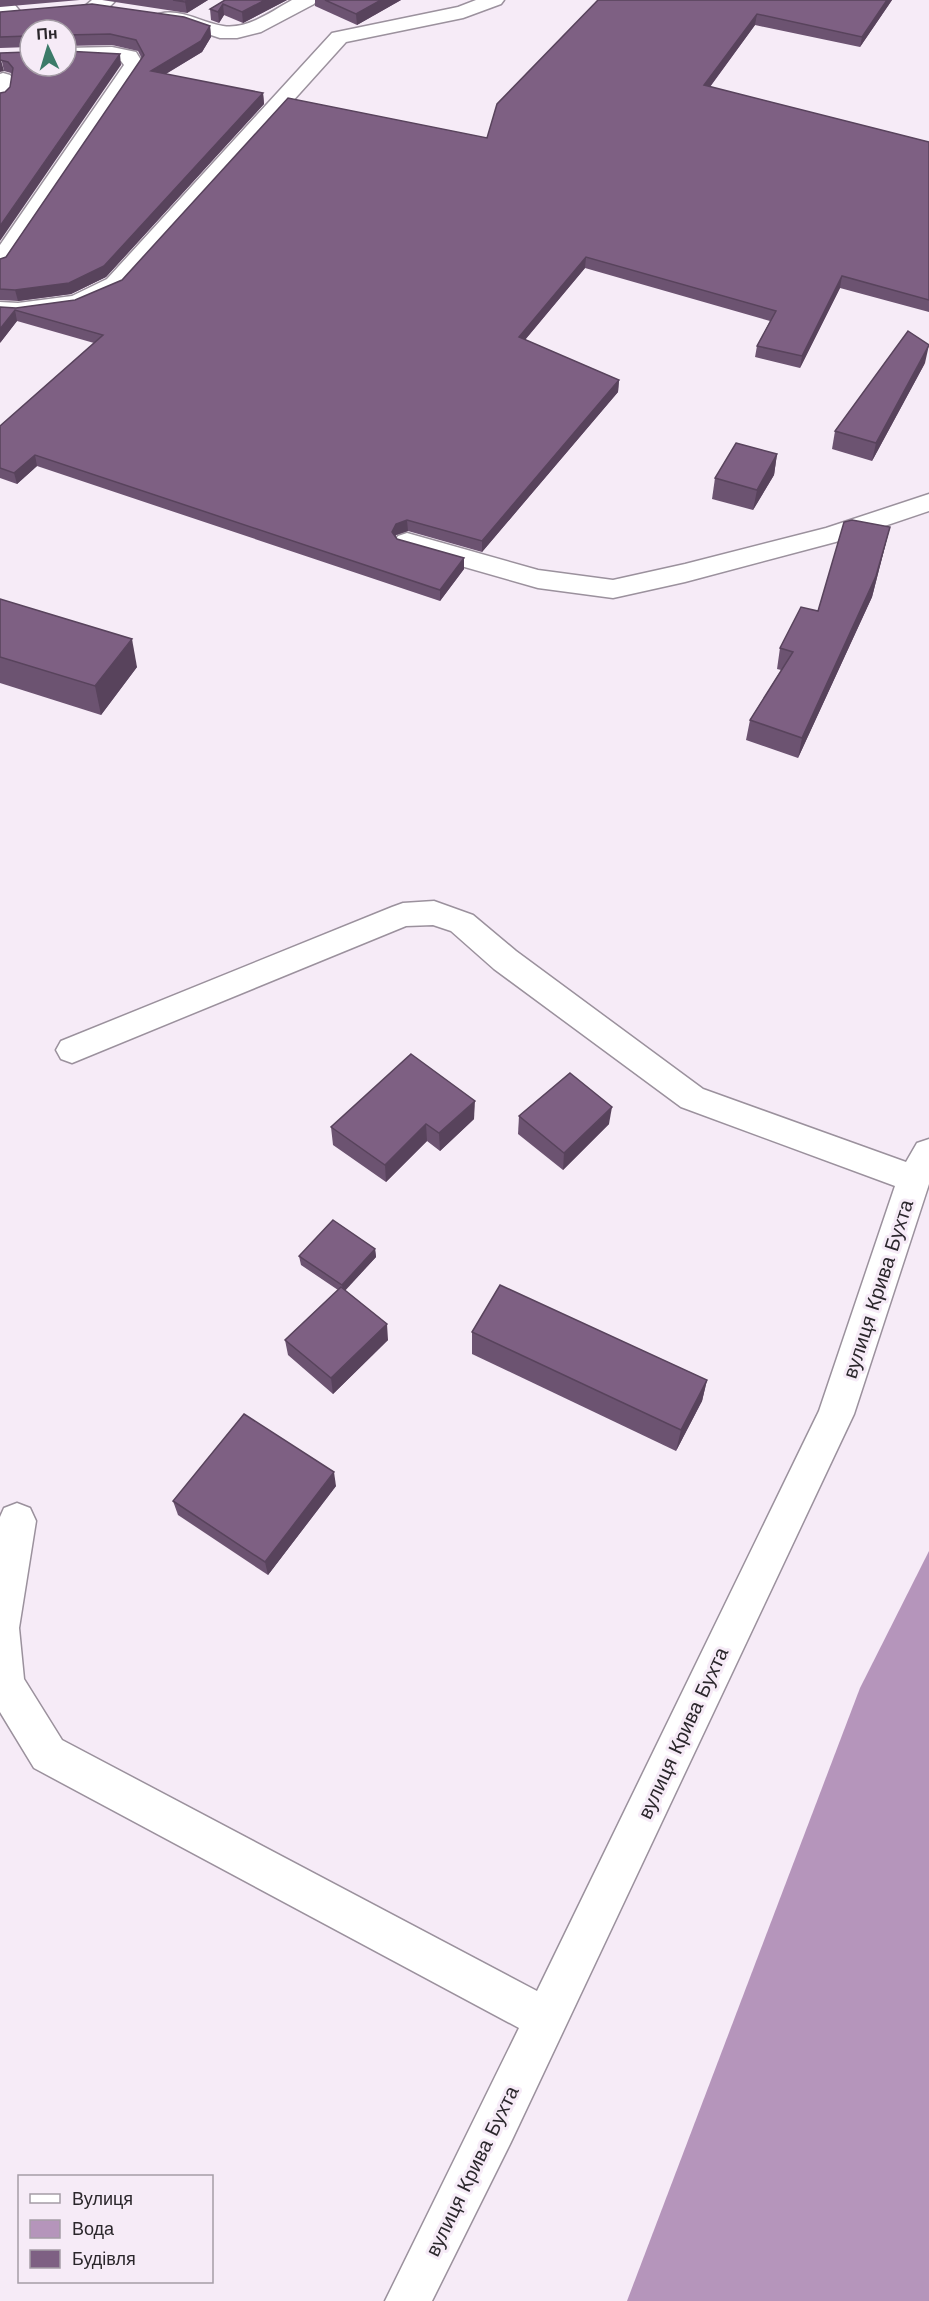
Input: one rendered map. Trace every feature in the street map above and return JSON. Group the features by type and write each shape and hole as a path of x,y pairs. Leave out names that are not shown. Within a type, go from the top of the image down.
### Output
{"street":[{"path":"147,15 190,21 220,32 237,32 254,28 307,0"},
{"path":"0,309 18,310 77,302 115,284 339,37 463,12 494,0"},
{"path":"70,9 100,4 126,12"},
{"path":"4,10 36,12"},
{"path":"190,21 208,11"},
{"path":"0,261 134,65 129,56 112,53 78,54"},
{"path":"407,542 538,579 613,589 685,573 822,537 929,502"},
{"path":"72,1050 404,915 434,913 462,923 505,960 692,1098 922,1166"},
{"name":"вулиця Крива Бухта","path":"408,2301 836,1414 922,1166"},
{"path":"17,1521 0,1628 5,1684 48,1754 546,2019"}],"water":[{"path":"929,1551 929,2301 627,2301 860,1688"}],"building":[{"path":"225,0 265,0 242,12 223,4 218,12 210,9"},
{"path":"325,0 381,0 356,14"},
{"path":"598,0 887,0 862,37 757,14 704,85 929,142 929,300 842,276 802,356 757,346 776,311 586,257 519,337 619,380 482,541 407,520 396,524 392,532 397,539 464,558 440,590 35,455 14,473 0,468 0,426 103,335 15,310 0,329 0,307 16,308 75,300 122,280 288,98 487,138 497,104"},
{"path":"92,4 184,17 210,26 201,41 151,71 263,93 104,266 69,283 15,290 0,289 0,259 6,257 144,55 136,40 110,34 78,35 78,18 18,18 18,36 0,37 0,12"},
{"path":"18,52 18,78 78,78 78,52 120,54 0,226 0,93 10,87 13,68 8,62 0,60 0,53"},
{"path":"908,331 929,345 876,443 835,431"},
{"path":"736,443 777,454 757,490 715,478"},
{"path":"852,520 890,527 876,576 802,738 750,720 793,652 780,648 801,607 818,611 844,522"},
{"path":"0,599 132,639 95,686 0,657"},
{"path":"411,1054 475,1101 439,1133 426,1124 385,1165 331,1127"},
{"path":"570,1073 612,1107 564,1153 519,1116"},
{"path":"333,1220 375,1249 342,1285 299,1256"},
{"path":"500,1285 707,1380 681,1430 472,1332"},
{"path":"341,1287 387,1324 331,1378 285,1340"},
{"path":"244,1414 334,1472 265,1562 173,1501"}]}
